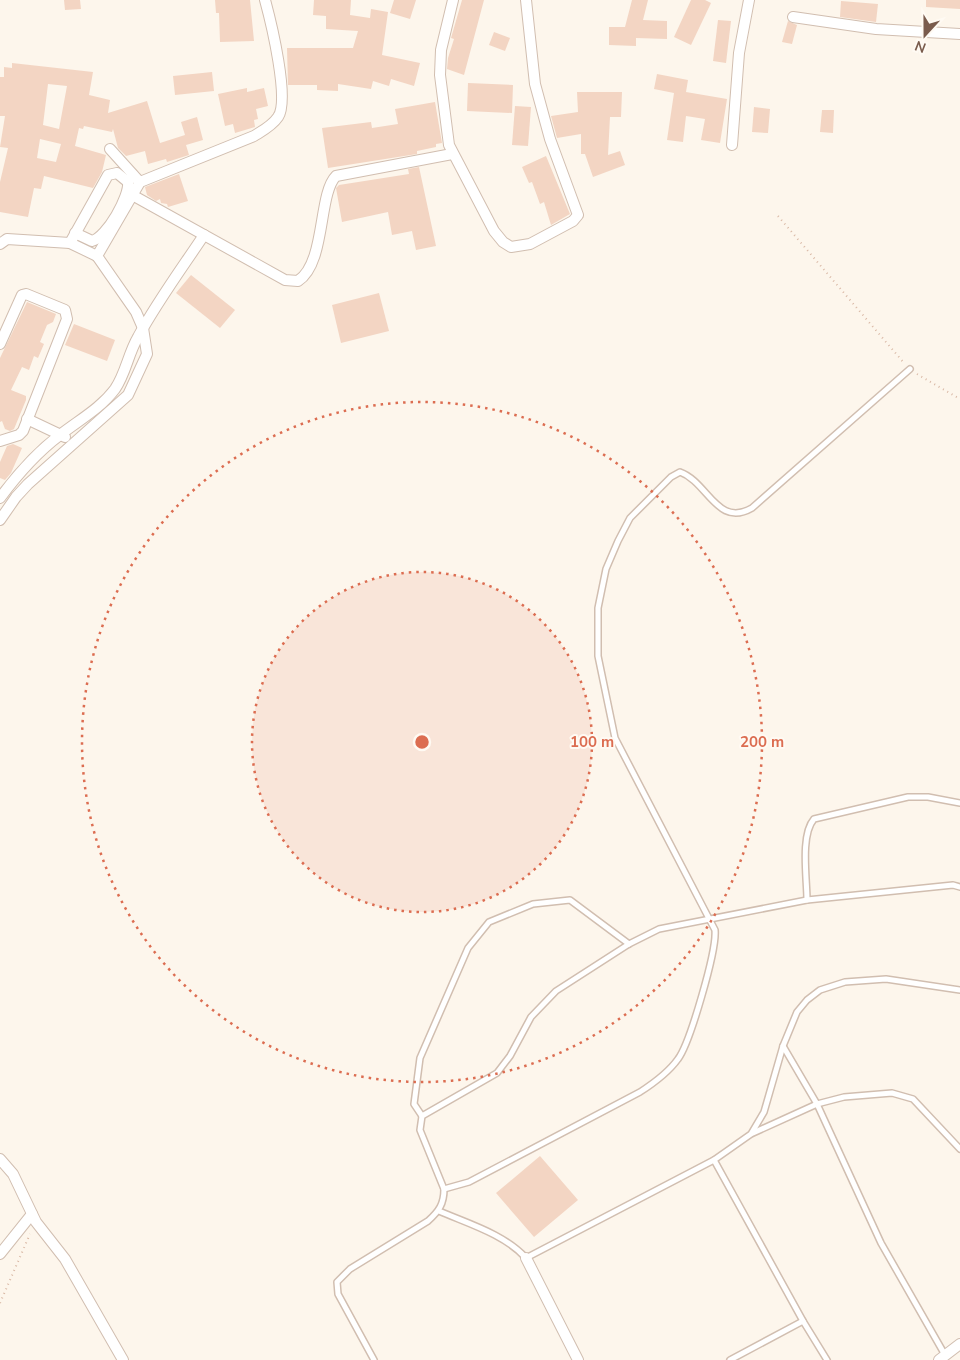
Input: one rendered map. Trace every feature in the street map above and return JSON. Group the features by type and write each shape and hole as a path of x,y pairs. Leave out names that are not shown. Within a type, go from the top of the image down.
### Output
{"street":[{"path":"75,233 92,241 101,237 115,218 134,180 254,136 269,127 279,116 282,108 281,84 265,0"},
{"path":"453,0 441,50 440,75 447,132 452,154 494,231 503,242 511,247 530,244 576,218 577,209 550,139 535,84 526,0"},
{"path":"732,145 739,53 749,0"},
{"path":"792,17 876,29 960,34"},
{"path":"97,256 134,196 134,180 110,149"},
{"path":"134,196 286,280 298,281 306,272 316,250 329,185 336,176 452,154"},
{"path":"70,244 108,175 116,173 134,180"},
{"path":"0,498 20,472 60,434 96,408 115,389 123,376 133,346 142,328 204,235"},
{"path":"0,244 7,239 70,244 97,256 136,312 142,328 147,354 128,395 73,442 16,497 0,520"},
{"path":"0,344 22,295 26,294 65,310 67,318 19,436 0,441"},
{"path":"27,419 73,442"},
{"path":"0,1159 13,1174 34,1218 65,1259 123,1360"},
{"path":"0,1254 34,1218"},
{"path":"526,1258 578,1360"},
{"path":"942,1358 960,1344"}],"lane":[{"path":"444,1189 469,1182 640,1092 679,1059 691,1034 716,936 711,920 615,738 598,656 598,608 606,569 630,518 671,477 680,472 689,475 723,511 731,514 742,513 752,508 910,369"},
{"path":"808,900 806,836 809,825 814,819 908,797 928,797 960,803"},
{"path":"422,1116 497,1073 510,1056 531,1017 556,991 629,944 659,929 808,900 953,885 960,887"},
{"path":"374,1360 338,1294 337,1282 350,1269 428,1221 439,1211 444,1199 444,1189 420,1130 422,1116 414,1104 420,1058 468,948 489,922 533,904 570,900 629,944"},
{"path":"751,1134 764,1112 782,1046 797,1012 807,1000 831,984 886,979 959,992"},
{"path":"782,1046 816,1104 880,1244 942,1358"},
{"path":"439,1211 501,1238 515,1246 526,1258 714,1160 751,1134 816,1104 844,1097 892,1093 904,1095 913,1099 960,1148"},
{"path":"714,1160 803,1321 827,1360"},
{"path":"730,1360 803,1321"}],"path":[{"path":"778,216 910,369 933,385 960,399"},
{"path":"0,1303 34,1218"}],"building":[{"path":"64,0 80,0 81,9 65,10"},
{"path":"215,0 250,0 254,41 220,42 219,13 216,13"},
{"path":"314,0 351,0 350,15 370,18 371,9 388,12 382,55 420,63 414,86 391,79 389,86 373,81 371,89 338,84 338,91 317,90 317,85 288,85 287,48 353,48 358,31 326,29 326,16 313,15"},
{"path":"394,0 416,0 410,19 390,13"},
{"path":"462,0 484,0 464,75 447,69 448,58 454,39 451,38"},
{"path":"632,0 648,0 643,20 667,21 667,39 636,38 636,46 609,45 609,27 625,27"},
{"path":"691,0 705,0 711,3 691,45 674,37"},
{"path":"926,0 960,0 960,9 926,7"},
{"path":"841,1 878,4 876,22 840,17"},
{"path":"718,20 731,21 726,63 713,61"},
{"path":"788,21 797,25 792,44 782,42"},
{"path":"494,32 510,38 505,51 489,45"},
{"path":"12,63 93,72 89,95 110,100 108,113 147,101 160,143 185,135 181,122 197,117 203,140 186,145 189,155 167,162 166,159 148,164 145,151 126,156 118,148 113,129 112,132 84,126 83,129 79,128 75,146 106,155 102,172 93,188 44,176 41,189 34,188 28,217 0,212 0,182 8,148 0,147 5,116 0,116 0,77 4,77 4,67 12,68","holes":["48,84 67,86 59,129 43,125","40,139 61,144 56,162 37,158"]},
{"path":"212,72 214,91 175,95 173,76"},
{"path":"657,74 688,80 686,92 727,99 720,143 701,140 705,119 686,116 683,142 667,140 674,93 654,89"},
{"path":"468,83 513,85 512,113 467,111"},
{"path":"247,88 247,92 264,88 268,106 256,109 258,119 254,120 255,127 235,133 233,124 225,126 218,94"},
{"path":"577,92 622,92 621,117 610,117 608,155 620,151 625,165 593,177 585,154 581,154 581,134 557,138 551,116 578,112"},
{"path":"435,102 442,143 436,144 436,147 417,151 417,154 328,168 322,128 371,122 372,128 398,124 395,109"},
{"path":"515,106 531,107 528,146 512,145"},
{"path":"754,107 770,109 768,133 752,132"},
{"path":"822,110 834,110 833,133 820,132"},
{"path":"546,156 570,214 551,225 544,202 540,204 532,182 529,183 522,167"},
{"path":"419,167 436,246 416,250 412,231 392,235 388,212 342,222 336,188 339,185 409,174 408,169"},
{"path":"179,174 188,201 168,207 167,204 161,203 160,199 156,201 147,195 145,187"},
{"path":"191,275 235,310 220,328 176,293"},
{"path":"379,293 389,331 341,343 332,305"},
{"path":"27,302 56,314 53,322 47,325 40,342 44,344 38,358 34,356 29,370 22,367 11,390 26,396 26,400 14,429 10,431 5,429 2,421 0,422 0,358"},
{"path":"74,324 115,340 107,361 65,345"},
{"path":"13,444 22,448 11,473 5,480 0,478 0,462 7,446"},
{"path":"540,1156 578,1200 534,1237 496,1193"}]}
